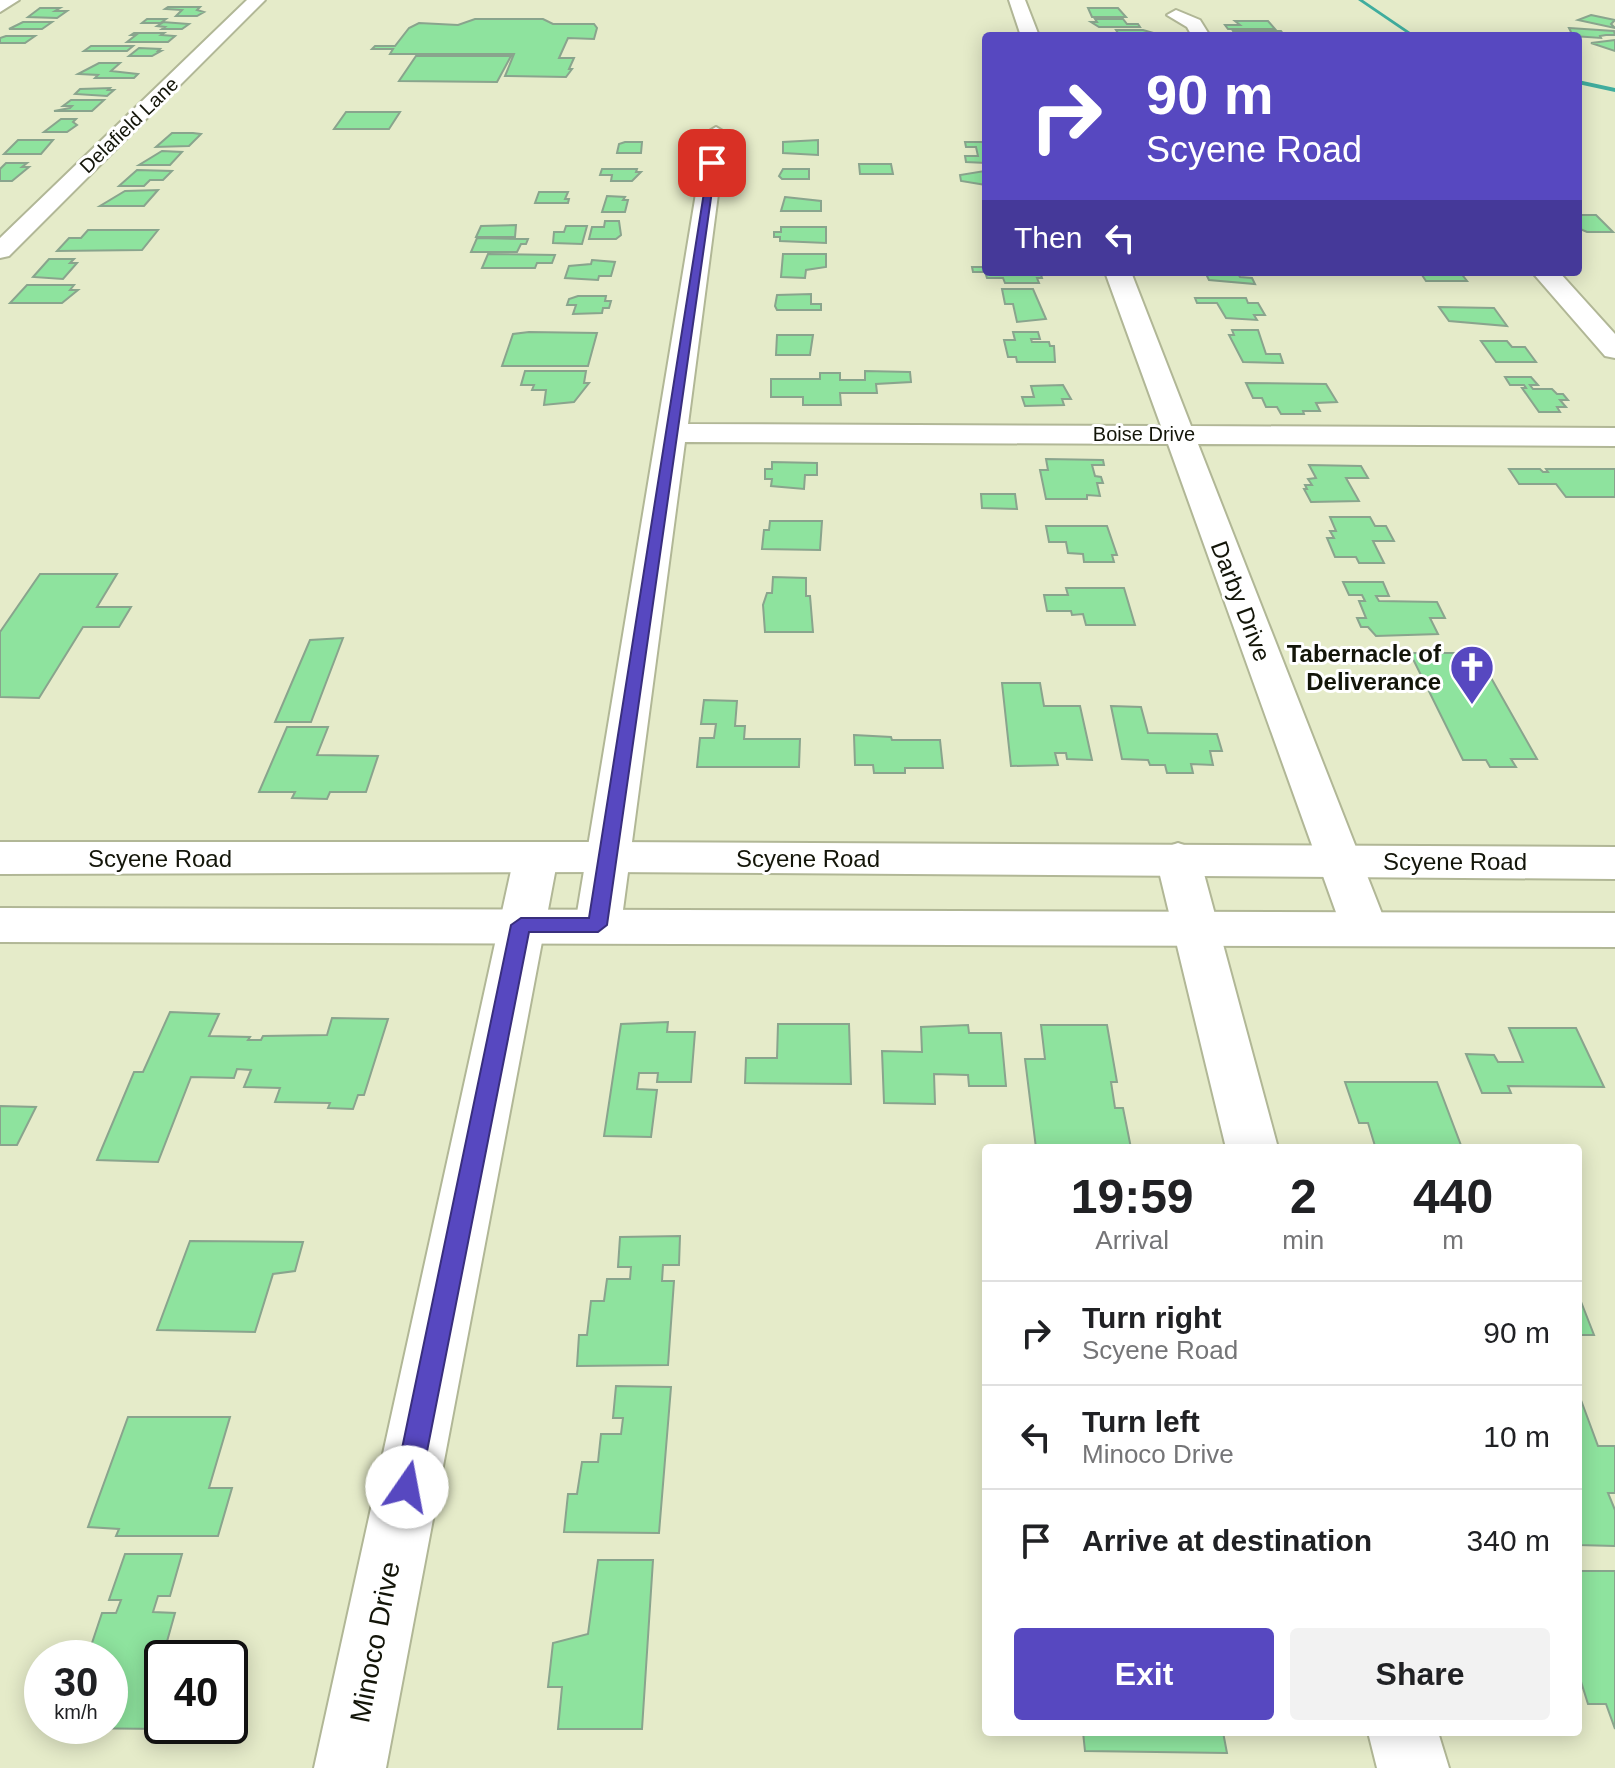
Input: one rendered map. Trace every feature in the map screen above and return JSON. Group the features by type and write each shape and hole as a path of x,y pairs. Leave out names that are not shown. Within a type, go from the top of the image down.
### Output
{"street":[{"path":"0,7 11,0"},
{"name":"Delafield Lane","path":"0,251 257,0"},
{"path":"1017,0 1029,32"},
{"path":"1176,15 1194,24 1199,32"},
{"path":"598,925 716,133"},
{"path":"0,221 31,220"},
{"name":"Darby Drive","path":"1119,276 1365,929"},
{"path":"1549,276 1615,350"},
{"name":"Boise Drive","path":"672,433 1615,437"},
{"name":"Minoco Drive","path":"350,1768 536,857"},
{"name":"Scyene Road","path":"0,858 607,857 1615,863"},
{"path":"1178,859 1251,1144"},
{"path":"0,925 1615,930"},
{"path":"1404,1736 1413,1768"}],"building":[{"path":"200,7 197,10 204,12 197,16 176,16 182,10 165,9"},
{"path":"40,8 67,11 57,18 28,17"},
{"path":"1088,8 1118,8 1126,17 1092,17"},
{"path":"1591,15 1615,20 1611,24 1615,28 1578,20"},
{"path":"147,19 189,24 182,29 162,29 165,27 157,26 162,23 142,23"},
{"path":"475,19 543,19 553,24 594,24 597,28 594,39 568,38 559,58 574,58 569,69 572,69 566,77 505,76 514,54 390,54 393,49 372,49 375,46 395,46 409,28 419,23 458,25"},
{"path":"1095,19 1123,19 1127,24 1138,24 1140,27 1099,27 1091,22 1097,22"},
{"path":"1235,21 1268,21 1275,29 1228,29 1225,25 1240,25"},
{"path":"23,22 52,22 42,29 9,29"},
{"path":"1569,28 1614,31 1615,35 1601,38 1571,32"},
{"path":"1116,30 1150,32 1117,32"},
{"path":"1233,31 1282,32 1234,32"},
{"path":"134,33 175,36 168,42 127,42 136,35 131,35"},
{"path":"35,36 25,43 0,43 0,38"},
{"path":"1615,40 1615,51 1591,43"},
{"path":"91,46 133,46 127,51 84,51"},
{"path":"139,48 161,51 152,56 129,56"},
{"path":"416,56 511,56 497,82 399,81"},
{"path":"99,63 120,63 111,71 138,74 134,78 95,78 98,75 78,74"},
{"path":"110,88 108,90 114,90 107,96 75,94 80,89"},
{"path":"71,100 104,100 92,111 54,111 70,108 72,106 63,106"},
{"path":"346,112 400,112 389,129 334,129"},
{"path":"61,119 76,119 73,122 77,125 67,132 44,132"},
{"path":"172,133 201,134 189,146 156,147"},
{"path":"18,140 53,140 41,154 4,154"},
{"path":"818,140 818,155 783,153 783,142"},
{"path":"642,142 641,153 617,153 619,144"},
{"path":"965,142 982,142 982,163 966,162 965,156 978,156 976,147 966,147"},
{"path":"162,151 182,152 170,165 139,165"},
{"path":"6,163 27,163 22,167 29,167 12,181 0,181 0,169"},
{"path":"859,164 891,164 893,174 860,174"},
{"path":"602,169 637,169 636,172 641,172 632,181 611,181 612,175 600,175"},
{"path":"783,169 809,169 809,179 782,179 779,176"},
{"path":"137,170 172,171 163,180 150,180 144,186 119,186"},
{"path":"982,171 982,184 961,181 960,175"},
{"path":"158,190 144,206 100,206 125,191"},
{"path":"539,192 568,192 565,199 569,199 568,203 535,203"},
{"path":"607,196 625,197 623,200 628,200 625,212 602,212"},
{"path":"785,197 821,201 821,211 781,211"},
{"path":"1582,215 1596,215 1613,232 1582,230"},
{"path":"605,221 619,221 621,235 616,239 589,239 592,227 604,227"},
{"path":"516,225 515,237 476,237 481,226"},
{"path":"566,226 587,226 582,244 553,243 554,232 564,232"},
{"path":"781,227 826,227 826,243 780,241 780,237 774,237 774,232 781,232"},
{"path":"88,230 158,230 142,250 57,251 69,238 81,238"},
{"path":"477,238 528,239 517,252 471,252"},
{"path":"488,254 555,255 552,263 537,263 535,268 482,268"},
{"path":"783,254 826,254 826,267 806,270 805,278 781,277"},
{"path":"49,259 74,259 70,263 77,263 63,279 33,277"},
{"path":"592,260 615,262 611,276 599,276 598,280 565,278 569,266 591,264"},
{"path":"972,267 982,267 982,272 973,272"},
{"path":"986,276 1042,278 1037,278 1039,283 1005,283 1003,278"},
{"path":"1207,276 1239,276 1252,278 1255,284 1209,280"},
{"path":"1423,276 1463,276 1467,281 1426,281"},
{"path":"27,285 74,285 70,290 78,290 62,303 10,303"},
{"path":"1002,289 1033,289 1046,319 1017,322 1013,304 1005,304"},
{"path":"811,294 811,304 821,304 821,310 777,310 775,306 777,295"},
{"path":"606,296 605,301 611,301 609,308 603,308 602,313 573,314 576,305 567,305 569,299"},
{"path":"1195,298 1246,298 1248,303 1258,303 1265,315 1254,315 1257,320 1226,318 1217,303 1197,303"},
{"path":"1439,307 1494,308 1507,326 1449,321"},
{"path":"1232,330 1258,330 1266,354 1280,354 1283,363 1243,362 1229,335 1234,335"},
{"path":"1013,332 1038,332 1040,339 1031,339 1032,342 1049,342 1050,346 1054,346 1055,362 1017,362 1016,357 1008,357 1004,340 1015,340"},
{"path":"597,333 588,366 502,366 513,334"},
{"path":"777,335 813,335 810,355 776,355"},
{"path":"1481,341 1507,341 1512,347 1525,347 1536,362 1496,362"},
{"path":"525,371 586,371 584,383 589,383 574,402 544,405 546,390 532,390 534,385 521,385"},
{"path":"865,371 910,372 911,382 876,384 877,393 840,393 841,405 803,405 803,397 771,397 771,379 820,379 820,373 840,373 840,380 865,380"},
{"path":"1505,377 1531,377 1538,385 1530,385 1533,389 1552,389 1557,394 1563,394 1568,400 1560,400 1566,407 1557,407 1560,412 1539,412 1522,388 1526,388 1524,385 1510,385"},
{"path":"1246,383 1326,384 1337,402 1316,403 1320,411 1281,414 1277,407 1266,407 1262,398 1253,398"},
{"path":"1063,385 1071,399 1062,399 1064,405 1025,406 1022,397 1034,397 1031,386"},
{"path":"1046,459 1103,460 1104,465 1092,465 1095,476 1101,477 1103,483 1097,483 1100,496 1046,499 1040,470 1048,470"},
{"path":"772,462 817,463 817,475 805,475 804,489 771,486 772,479 765,479 765,469 772,469"},
{"path":"1309,465 1361,466 1368,478 1346,478 1359,501 1311,502 1304,489 1307,489 1305,485 1312,485 1308,479 1316,478"},
{"path":"1509,469 1548,472 1546,469 1615,469 1615,497 1566,497 1556,484 1519,484"},
{"path":"981,494 1015,494 1017,509 982,508"},
{"path":"1330,517 1370,517 1375,526 1386,526 1394,541 1373,541 1384,563 1359,563 1356,557 1335,557 1327,538 1334,538 1330,531 1336,531"},
{"path":"770,521 822,521 820,550 762,549 764,530 769,530"},
{"path":"1046,526 1107,526 1117,555 1112,555 1114,562 1084,562 1083,554 1068,553 1066,542 1049,542"},
{"path":"40,574 117,574 97,607 131,607 119,627 83,627 39,698 0,697 0,632"},
{"path":"773,577 806,578 813,632 765,632 763,605 767,593 772,593"},
{"path":"1343,582 1383,582 1389,596 1376,596 1379,601 1437,602 1445,618 1430,618 1438,634 1376,636 1368,627 1361,627 1357,618 1366,618 1359,601 1365,601 1362,595 1349,595"},
{"path":"1066,588 1124,588 1135,625 1086,625 1083,614 1047,611 1044,595 1068,595"},
{"path":"343,638 311,722 275,722 310,640"},
{"name":"Tabernacle of Deliverance","path":"1410,653 1477,653 1537,759 1511,759 1516,767 1490,767 1486,760 1463,760"},
{"path":"1002,683 1040,683 1044,706 1080,706 1092,760 1067,759 1066,753 1055,753 1058,765 1011,766"},
{"path":"704,700 737,701 735,726 745,726 744,739 800,739 799,767 697,767 700,738 714,738 716,724 701,724"},
{"path":"1111,706 1141,707 1148,733 1217,734 1222,751 1210,751 1213,765 1191,764 1193,773 1167,773 1165,765 1150,765 1148,760 1122,759"},
{"path":"287,727 328,727 317,755 378,756 366,792 330,792 327,799 292,798 295,792 259,792"},
{"path":"854,735 891,737 892,740 940,740 943,768 905,768 905,773 874,773 873,765 855,765"},
{"path":"170,1012 219,1014 209,1036 250,1037 248,1040 261,1040 263,1036 327,1035 332,1018 388,1019 364,1095 358,1095 353,1109 328,1108 330,1103 275,1102 280,1088 244,1087 251,1070 237,1069 234,1078 191,1077 158,1162 97,1160 134,1072 143,1072"},
{"path":"668,1022 667,1032 695,1032 691,1082 657,1082 658,1073 639,1073 637,1089 657,1090 651,1137 604,1136 621,1024"},
{"path":"778,1024 849,1024 851,1084 745,1083 746,1058 777,1058"},
{"path":"968,1025 969,1033 1001,1033 1006,1086 969,1086 968,1075 934,1074 935,1104 884,1103 882,1051 922,1052 921,1027"},
{"path":"1041,1025 1107,1025 1117,1082 1111,1082 1115,1108 1123,1108 1130,1144 1036,1144 1025,1059 1045,1059"},
{"path":"1509,1028 1576,1028 1604,1087 1508,1086 1511,1093 1482,1093 1466,1054 1494,1055 1498,1062 1523,1062"},
{"path":"1345,1082 1437,1082 1460,1144 1374,1144 1368,1123 1359,1123"},
{"path":"0,1106 36,1107 17,1145 0,1145"},
{"path":"680,1236 679,1265 663,1265 662,1281 674,1281 668,1365 577,1366 579,1335 587,1335 591,1301 604,1301 607,1279 630,1279 631,1267 618,1267 620,1237"},
{"path":"190,1241 303,1242 295,1271 273,1274 255,1332 157,1330"},
{"path":"1582,1304 1594,1335 1582,1335"},
{"path":"616,1386 671,1387 659,1533 564,1532 568,1494 577,1494 582,1462 598,1462 601,1434 621,1434 623,1418 613,1418"},
{"path":"1582,1403 1598,1446 1615,1446 1615,1493 1608,1493 1615,1510 1615,1546 1582,1545"},
{"path":"128,1417 230,1417 209,1488 232,1488 218,1536 116,1536 119,1529 88,1527"},
{"path":"125,1554 182,1554 170,1596 158,1596 153,1612 175,1613 167,1640 144,1640 144,1729 128,1729 128,1640 93,1640 102,1613 116,1613 121,1600 109,1600"},
{"path":"598,1560 653,1560 642,1729 558,1729 562,1687 548,1687 553,1643 588,1634"},
{"path":"1582,1571 1615,1571 1615,1729 1606,1704 1588,1704 1582,1685"},
{"path":"1083,1736 1224,1736 1227,1753 1085,1751"}],"waterway":[{"path":"1360,0 1408,32"},
{"path":"1582,83 1615,90"}],"place":[{"name":"Tabernacle of Deliverance","path":"1472,706"}],"route":[{"path":"407,1487 521,925 598,925 712,163"}]}
